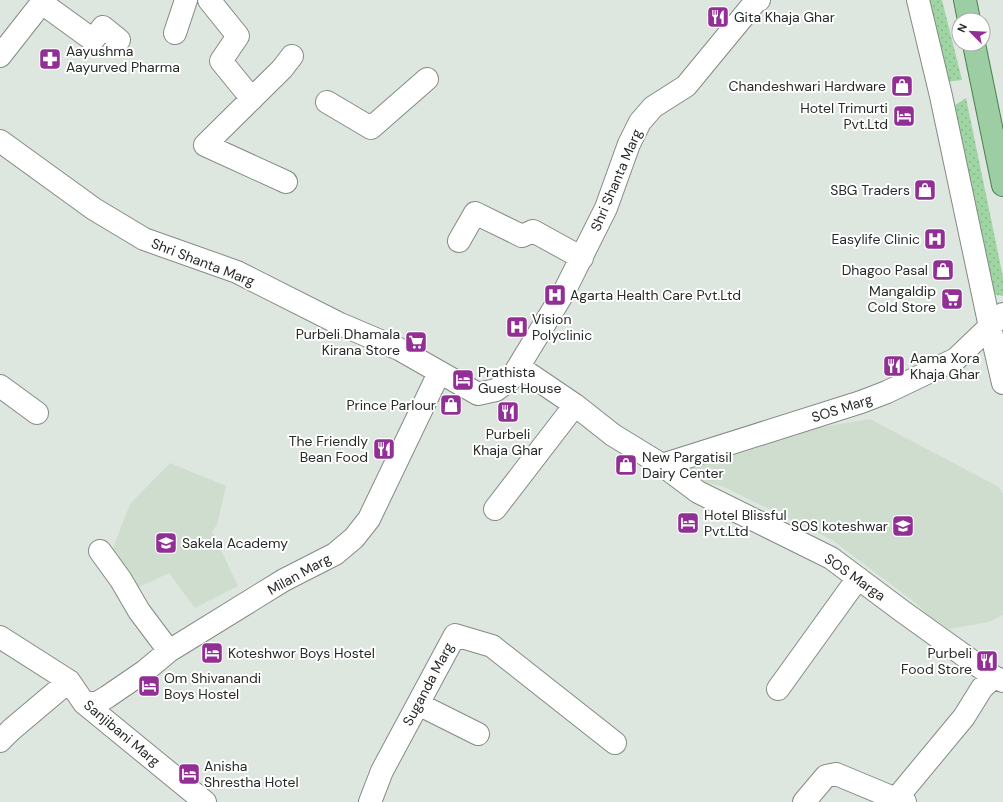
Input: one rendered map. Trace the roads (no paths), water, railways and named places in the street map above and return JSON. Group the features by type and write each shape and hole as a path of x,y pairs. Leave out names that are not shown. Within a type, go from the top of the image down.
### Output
{"main road":[{"path":"965,0 967,12"},
{"path":"976,52 1003,185"}],"street":[{"path":"175,33 186,0"},
{"path":"209,0 238,36 221,61 252,99"},
{"name":"Shri Shanta Marg","path":"0,141 94,209 144,239 237,272 340,324 399,349 478,394 496,390 511,379 564,292 606,208 629,144 640,122 653,107 686,86 756,0"},
{"path":"918,0 942,104 996,320 1003,383"},
{"path":"0,56 43,1 93,40 103,27 119,40"},
{"path":"286,182 205,145 282,69 292,56"},
{"path":"327,102 370,128 427,79"},
{"path":"459,241 475,212 522,236 532,231 582,258"},
{"name":"SOS Marg","path":"662,465 861,402 887,392 956,359 996,320"},
{"name":"SOS Marga","path":"519,367 575,405 613,435 662,465 698,492 831,558 902,611 998,679"},
{"name":"Milan Marg","path":"84,703 97,703 107,697 170,652 284,580 335,554 354,538 369,519 439,373"},
{"path":"0,386 37,413"},
{"path":"495,509 575,405"},
{"path":"100,551 139,611 170,652"},
{"path":"778,689 858,578"},
{"name":"Suganda Marg","path":"370,802 382,771 455,635 492,646 615,743"},
{"name":"Sanjibani Marg","path":"0,637 69,681 84,703 205,802"},
{"path":"804,802 826,776 836,774 901,800 964,717 982,688 998,679"},
{"path":"0,741 69,681"},
{"path":"418,704 478,734"}],"place":[{"name":"Gita Khaja Ghar","path":"718,17"},
{"name":"Aayushma Aayurved Pharma","path":"50,59"},
{"name":"Chandeshwari Hardware","path":"902,86"},
{"name":"Hotel Trimurti Pvt.Ltd","path":"904,116"},
{"name":"SBG Traders","path":"925,190"},
{"name":"Easylife Clinic","path":"935,239"},
{"name":"Dhagoo Pasal","path":"943,270"},
{"name":"Agarta Health Care Pvt.Ltd","path":"555,295"},
{"name":"Mangaldip Cold Store","path":"952,299"},
{"name":"Vision Polyclinic","path":"517,327"},
{"name":"Purbeli Dhamala Kirana Store","path":"416,342"},
{"name":"Aama Xora Khaja Ghar","path":"894,366"},
{"name":"Prathista Guest House","path":"463,380"},
{"name":"Prince Parlour","path":"451,405"},
{"name":"Purbeli Khaja Ghar","path":"508,412"},
{"name":"The Friendly Bean Food","path":"384,449"},
{"name":"New Pargatisil Dairy Center","path":"626,465"},
{"name":"Hotel Blissful Pvt.Ltd","path":"688,523"},
{"name":"SOS koteshwar","path":"903,526"},
{"name":"Sakela Academy","path":"166,543"},
{"name":"Koteshwor Boys Hostel","path":"212,653"},
{"name":"Purbeli Food Store","path":"987,661"},
{"name":"Om Shivanandi Boys Hostel","path":"149,686"},
{"name":"Anisha Shrestha Hotel","path":"189,774"}]}
